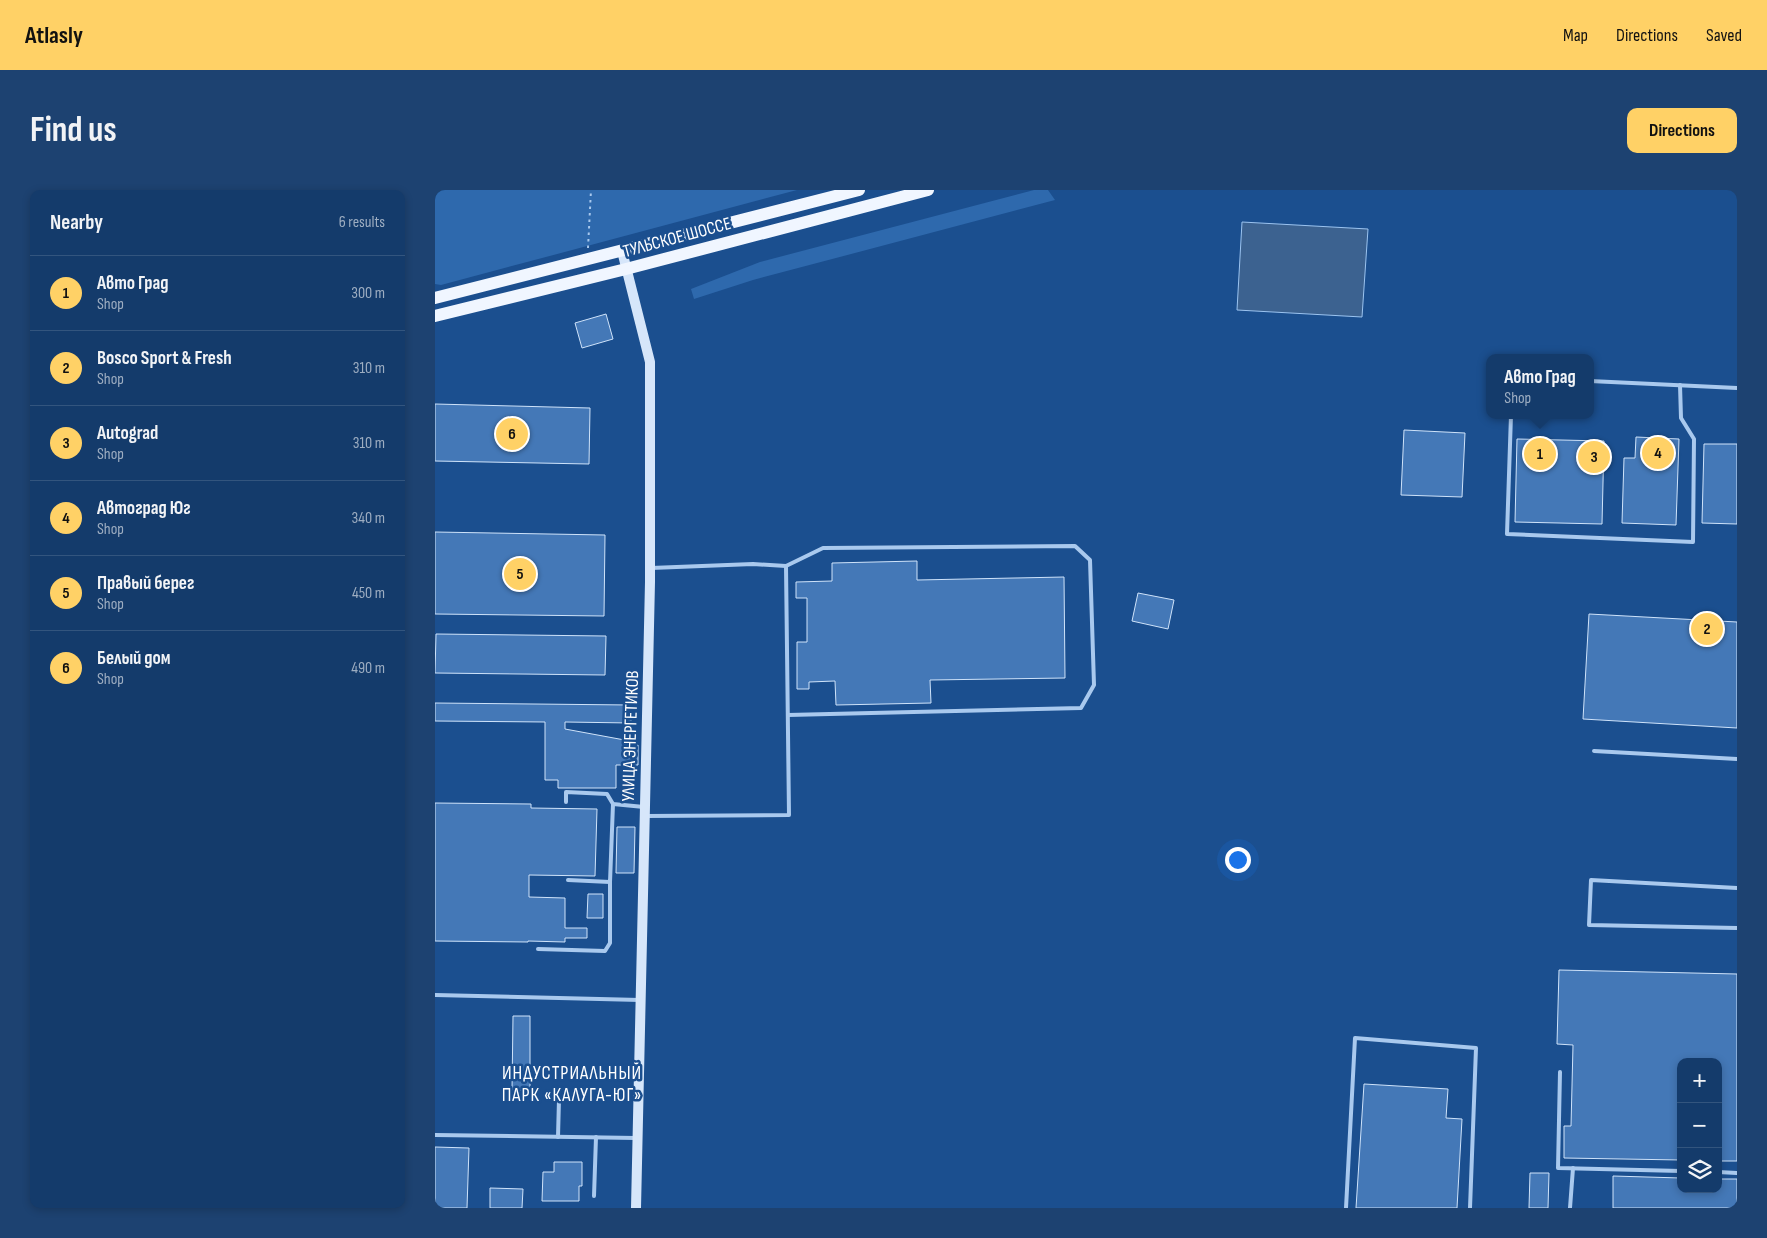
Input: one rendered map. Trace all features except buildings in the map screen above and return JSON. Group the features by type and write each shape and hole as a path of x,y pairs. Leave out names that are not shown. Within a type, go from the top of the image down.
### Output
{"main road":[{"name":"ТУЛЬСКОЕ ШОССЕ","path":"435,298 859,190"},
{"name":"ТУЛЬСКОЕ ШОССЕ","path":"435,316 626,269 928,190"}],"street":[{"name":"УЛИЦА ЭНЕРГЕТИКОВ","path":"622,251 650,362 650,568 636,1138 636,1208"}],"lane":[{"path":"1594,381 1737,388"},
{"path":"1511,419 1507,534 1693,542 1694,439 1681,418 1680,385"},
{"path":"650,568 753,564 786,566 823,548 1075,546 1090,560 1094,685 1081,708 788,715"},
{"path":"613,804 644,811 789,815 786,566"},
{"path":"1594,751 1737,759"},
{"path":"538,949 605,951 610,943 613,804 607,794 599,793 566,792 566,802"},
{"path":"568,880 610,882"},
{"path":"1737,888 1591,880 1589,925 1737,928"},
{"path":"435,995 640,1000"},
{"path":"1346,1208 1355,1038 1476,1048 1470,1208"},
{"path":"1560,1072 1558,1168 1677,1171"},
{"path":"558,1136 559,1099"},
{"path":"435,1135 636,1138"},
{"path":"594,1196 596,1137"},
{"path":"1570,1208 1573,1168"},
{"path":"1722,1172 1737,1172"}],"path":[{"path":"587,260 591,190"}],"shaded area":[{"path":"435,190 797,190 441,285 435,284"},
{"path":"1034,190 1048,190 1055,200 753,280 694,299 691,289 760,262"},
{"path":"1242,222 1368,229 1362,317 1237,310"}],"place":[{"name":"Белый дом","path":"512,434"},
{"name":"Автоград Юг","path":"1658,453"},
{"name":"Авто Град","path":"1540,454"},
{"name":"Autograd","path":"1594,457"},
{"name":"Правый берег","path":"520,574"},
{"name":"Bosco Sport & Fresh","path":"1707,629"}],"district":[{"name":"ИНДУСТРИАЛЬНЫЙ ПАРК «КАЛУГА-ЮГ»","path":"572,1083"}]}
